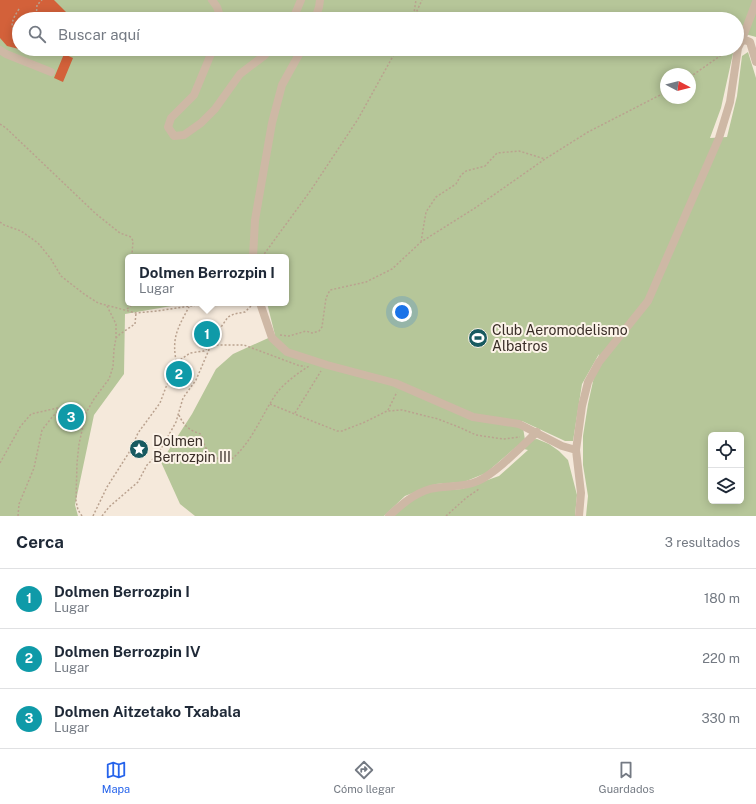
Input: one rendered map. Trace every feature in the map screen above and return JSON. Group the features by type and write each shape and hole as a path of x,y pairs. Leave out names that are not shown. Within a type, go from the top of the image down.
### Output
{"street":[{"path":"212,0 218,7 219,12"},
{"path":"296,12 301,0"},
{"path":"318,12 320,0"},
{"path":"744,34 756,2"},
{"path":"744,40 750,42 756,62"},
{"path":"0,50 6,54 51,72"},
{"path":"210,56 194,94 171,118 168,127 174,136 184,135 201,123 215,109 240,74 264,56"},
{"path":"253,254 255,220 272,123 282,85 298,56"},
{"path":"579,516 580,493 576,450 582,406 588,382 599,362 648,301 719,138 730,102 737,56"},
{"path":"261,306 272,338 287,352 313,364 326,365 401,385 473,417 519,424 562,446 576,450"},
{"path":"389,516 409,499 430,489 460,486 478,482 493,472 537,432"}],"path":[{"path":"36,12 37,5 42,0"},
{"path":"415,12 416,0"},
{"path":"417,12 422,0"},
{"path":"264,254 311,190 358,119 393,56"},
{"path":"696,73 720,56"},
{"path":"272,338 273,335 289,336 306,331 312,333 319,331 322,327 326,298 330,290 366,282 392,269 421,242 475,208 545,159 588,132 660,95"},
{"path":"0,124 96,213 120,233 131,237 133,241 132,254"},
{"path":"421,242 426,212 436,197 456,184 461,175 466,171 485,166 497,153 519,151 545,159"},
{"path":"0,222 21,231 38,244 51,259 61,276 98,303 127,309 136,313 190,306"},
{"path":"82,516 78,510 76,501 79,444 86,414 94,399 109,379 113,367 116,324 107,306"},
{"path":"127,309 131,306"},
{"path":"178,365 175,355 174,338 190,306"},
{"path":"102,516 109,507 138,482 147,465 158,454 176,422 183,398 196,380 211,345 228,317 245,312 252,306"},
{"path":"116,338 135,324 136,313"},
{"path":"93,516 107,487 130,451 138,433 160,403 166,387 180,360 190,353 204,351 211,345 244,345 300,366 313,364"},
{"path":"178,413 181,420 190,430 201,434 205,448 210,453 220,460 228,461 235,456 256,427 276,393 288,381 313,364"},
{"path":"294,413 326,365"},
{"path":"387,411 401,385"},
{"path":"270,404 337,431 342,431 365,422 387,411 402,410 438,419 476,435 503,439 524,436"},
{"path":"0,463 20,428 32,414 63,407 72,407 86,414"},
{"path":"18,516 19,504 34,468 42,430 53,416 63,407"},
{"path":"446,516 470,494 483,487"}],"green space":[{"path":"0,0 756,0 756,37 744,34 744,12 12,12 12,56 732,56 721,108 710,138 727,137 737,96 742,56 748,52 756,78 756,516 586,516 588,496 583,465 583,436 588,404 599,354 582,384 573,441 565,441 522,421 525,440 537,439 549,444 568,460 577,495 575,516 393,516 411,500 431,491 462,489 499,476 528,450 516,447 486,473 464,482 436,484 405,496 384,516 195,516 180,504 161,462 192,414 216,369 233,354 275,335 268,306 289,306 289,254 125,254 125,306 172,306 125,314 124,374 94,415 75,505 78,516 0,516"}],"building":[{"path":"0,0 54,0 66,12 12,12 12,47 7,46 0,38"},
{"path":"63,56 73,58 63,82 54,78"}],"place":[{"name":"Dolmen Berrozpin I","path":"207,334"},
{"name":"Club Aeromodelismo Albatros","path":"478,338"},
{"name":"Dolmen Berrozpin IV","path":"179,374"},
{"name":"Dolmen Aitzetako Txabala","path":"71,417"},
{"name":"Dolmen Berrozpin III","path":"139,449"}]}
